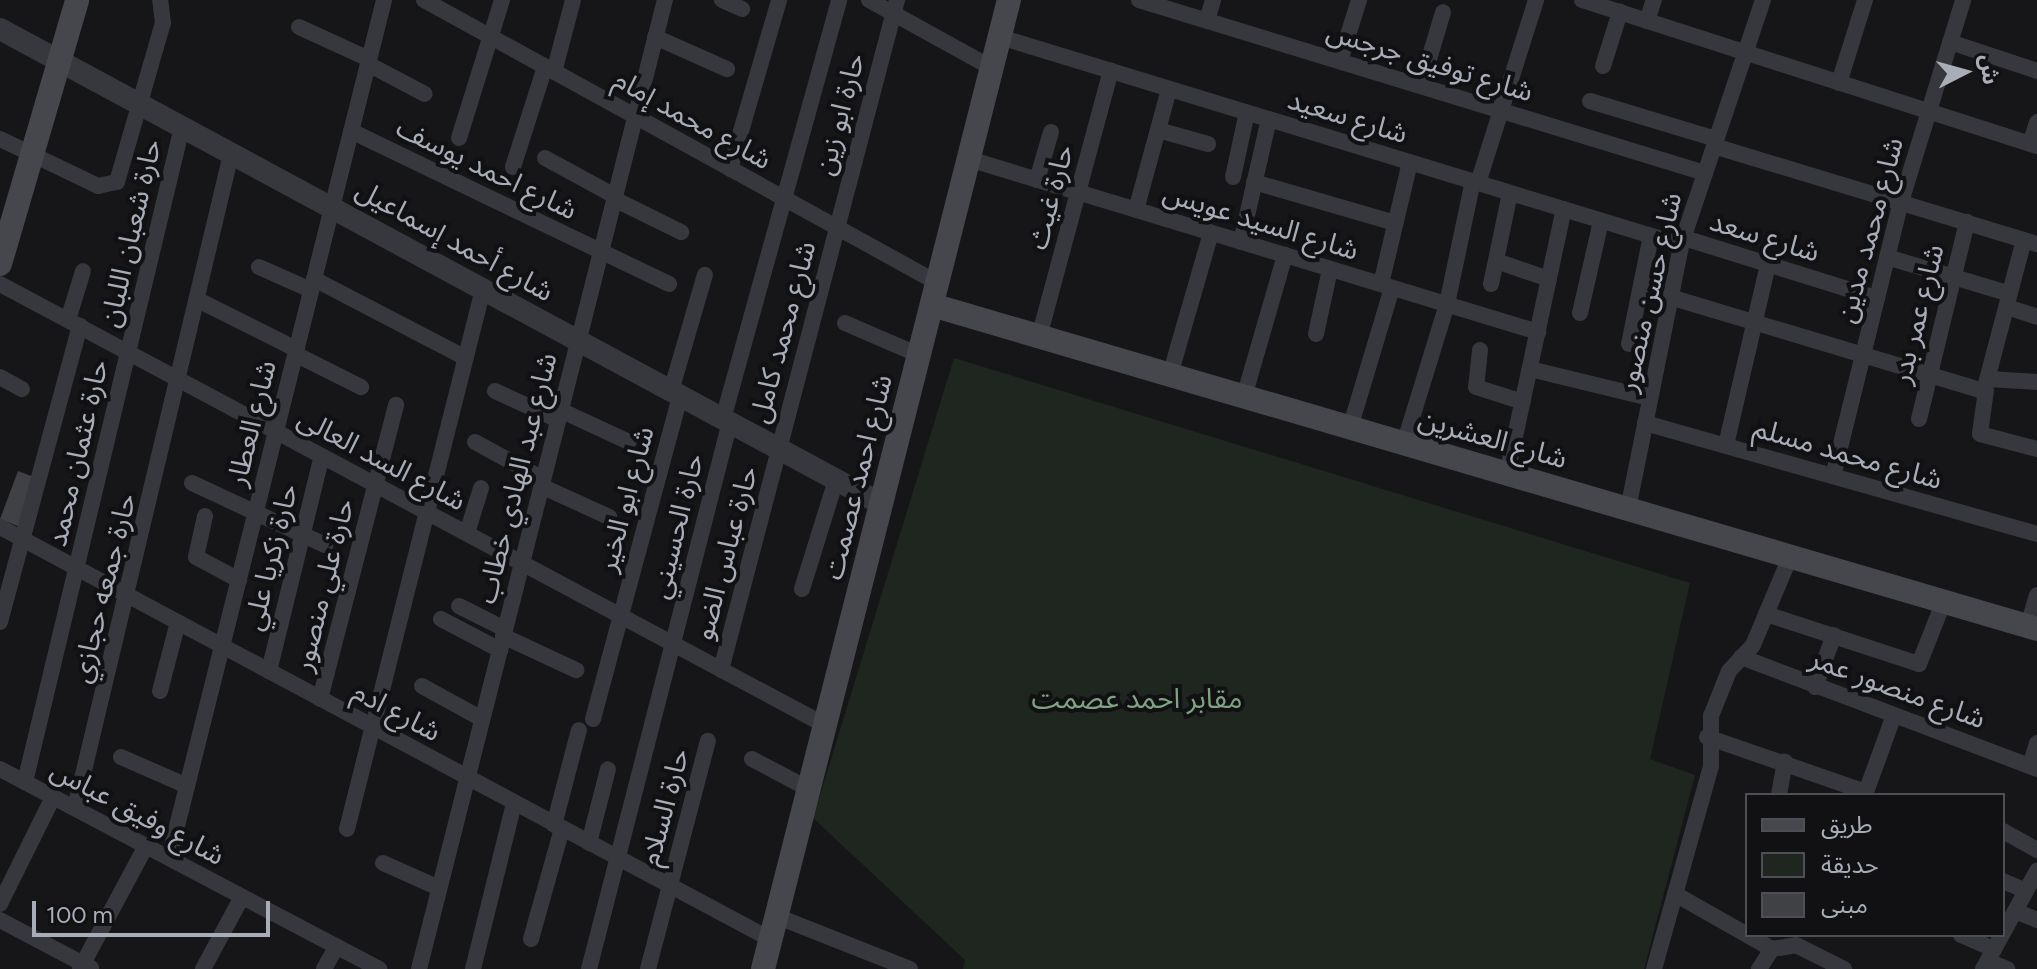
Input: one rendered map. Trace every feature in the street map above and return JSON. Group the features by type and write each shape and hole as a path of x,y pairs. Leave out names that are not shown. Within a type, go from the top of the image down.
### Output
{"main road":[{"path":"0,264 77,0"},
{"name":"شارع احمد عصمت","path":"763,969 1009,0"},
{"name":"شارع العشرين","path":"935,294 1039,337 2032,627"}],"street":[{"path":"0,139 98,186 113,185 141,105 163,23 160,0"},
{"name":"شارع العطار","path":"169,858 384,0"},
{"name":"شارع محمد إمام","path":"424,0 784,198 836,228 935,294"},
{"path":"459,138 502,0"},
{"path":"513,167 573,0"},
{"name":"شارع عبد الهادي خطاب","path":"419,969 665,0"},
{"path":"722,0 742,9"},
{"path":"730,169 779,0"},
{"name":"حارة الحسيني","path":"589,969 673,643 726,421 839,0"},
{"path":"869,0 895,6 992,68"},
{"name":"شارع توفيق جرجس","path":"1139,0 1705,173"},
{"path":"1207,20 1213,0"},
{"path":"1340,61 1359,0"},
{"path":"1404,444 1447,304 1475,182 1536,0"},
{"path":"1582,0 1619,8 1647,21 2033,145 2037,122"},
{"path":"1647,21 1654,0"},
{"name":"شارع حسن منصور","path":"1628,509 1682,242 1763,0"},
{"path":"1839,83 1865,0"},
{"name":"شارع محمد مدين","path":"1833,476 1901,202 1963,0"},
{"name":"حارة ابو زين","path":"836,228 895,6"},
{"path":"1603,66 1619,8"},
{"path":"1421,86 1443,12"},
{"path":"299,27 425,94"},
{"name":"شارع أحمد إسماعيل","path":"0,29 881,504"},
{"path":"655,37 727,69"},
{"name":"شارع سعيد","path":"1000,37 1601,221 1682,242"},
{"path":"1950,42 2037,71"},
{"name":"حارة غيث","path":"1039,337 1111,71"},
{"path":"1136,210 1169,89"},
{"path":"1590,101 2030,242 2008,300 1987,384 1980,434 2037,449"},
{"path":"1233,177 1247,112"},
{"path":"1241,242 1269,119"},
{"name":"حارة شعبان اللبان","path":"128,352 182,127"},
{"path":"1158,130 1208,144"},
{"name":"شارع احمد يوسف","path":"351,131 669,284"},
{"path":"1037,180 1051,132"},
{"name":"حارة جمعه حجازي","path":"75,808 130,595 231,154"},
{"path":"545,158 681,232"},
{"name":"شارع السيد عويس","path":"969,159 1538,332"},
{"path":"1350,428 1387,286 1395,223 1410,162"},
{"path":"1254,182 1395,223"},
{"path":"1491,284 1510,193"},
{"path":"1507,474 1564,209"},
{"path":"1580,313 1601,221"},
{"name":"شارع عمر بدر","path":"1919,419 1967,222"},
{"name":"شارع محمد كامل","path":"778,449 836,228"},
{"path":"1170,375 1211,233"},
{"path":"1629,344 1651,236"},
{"name":"شارع سعد","path":"1682,242 1768,264 1877,298"},
{"path":"1244,397 1285,255"},
{"path":"1887,257 1953,277 2008,300 2037,317"},
{"path":"1496,261 1549,279"},
{"path":"1726,445 1768,264"},
{"path":"259,267 313,285 466,358"},
{"path":"1316,334 1330,269"},
{"path":"0,622 74,323 83,271"},
{"name":"شارع ابو الخير","path":"593,719 705,275"},
{"name":"شارع السد العالى","path":"0,284 825,725"},
{"path":"347,829 483,289"},
{"path":"1670,297 1929,376 1987,384 2037,382"},
{"path":"198,300 361,387"},
{"path":"845,323 919,355"},
{"path":"1480,350 1476,387 1523,402"},
{"name":"حارة عثمان محمد","path":"25,782 128,352"},
{"path":"1530,369 1650,398"},
{"path":"0,377 22,389"},
{"path":"495,391 629,442"},
{"name":"حارة علي منصور","path":"320,699 396,405"},
{"name":"شارع محمد مسلم","path":"1645,423 2036,531"},
{"path":"475,442 609,517"},
{"name":"حارة عباس الضو","path":"721,670 778,449"},
{"name":"حارة زكريا علي","path":"269,671 322,456"},
{"path":"802,589 836,480"},
{"path":"192,483 325,545"},
{"path":"467,533 481,488"},
{"path":"205,516 196,557 239,580"},
{"name":"شارع ادم","path":"1,529 130,595 670,887 773,928 910,969"},
{"path":"1654,969 1711,766 1707,737 1729,671 1741,657 1766,614 1790,557"},
{"path":"2032,627 2037,595"},
{"path":"1766,614 1919,664 1944,601"},
{"path":"459,606 503,638"},
{"path":"441,619 503,638 576,670"},
{"path":"160,691 178,622"},
{"path":"1815,687 1834,635"},
{"name":"شارع منصور عمر","path":"1741,657 1893,718 1949,731 2034,768"},
{"path":"422,686 482,719"},
{"path":"1707,737 1873,793 1893,718"},
{"path":"531,939 579,730"},
{"name":"حارة السلام","path":"648,969 708,741"},
{"path":"2034,768 2037,743"},
{"path":"121,757 187,786"},
{"path":"752,759 809,789"},
{"path":"1779,793 1785,762"},
{"name":"شارع وفيق عباس","path":"0,769 380,969"},
{"path":"589,843 608,769"},
{"path":"0,904 53,797"},
{"path":"473,969 514,803"},
{"path":"2005,832 2037,850"},
{"path":"0,920 85,967 146,846"},
{"path":"383,863 439,888"},
{"path":"2005,929 2037,871"},
{"path":"2005,882 2026,891"},
{"path":"1675,894 1745,925"},
{"path":"203,969 242,897"},
{"path":"2015,911 2037,920"},
{"path":"1966,937 1994,949 2007,969"},
{"path":"1759,969 1781,941 1844,969"},
{"path":"324,969 337,946"}],"green space":[{"name":"مقابر احمد عصمت","path":"954,358 1690,583 1650,759 1695,775 1644,969 963,969 965,960 813,818"}],"building":[{"path":"18,471 39,479 20,527 0,519"}]}
